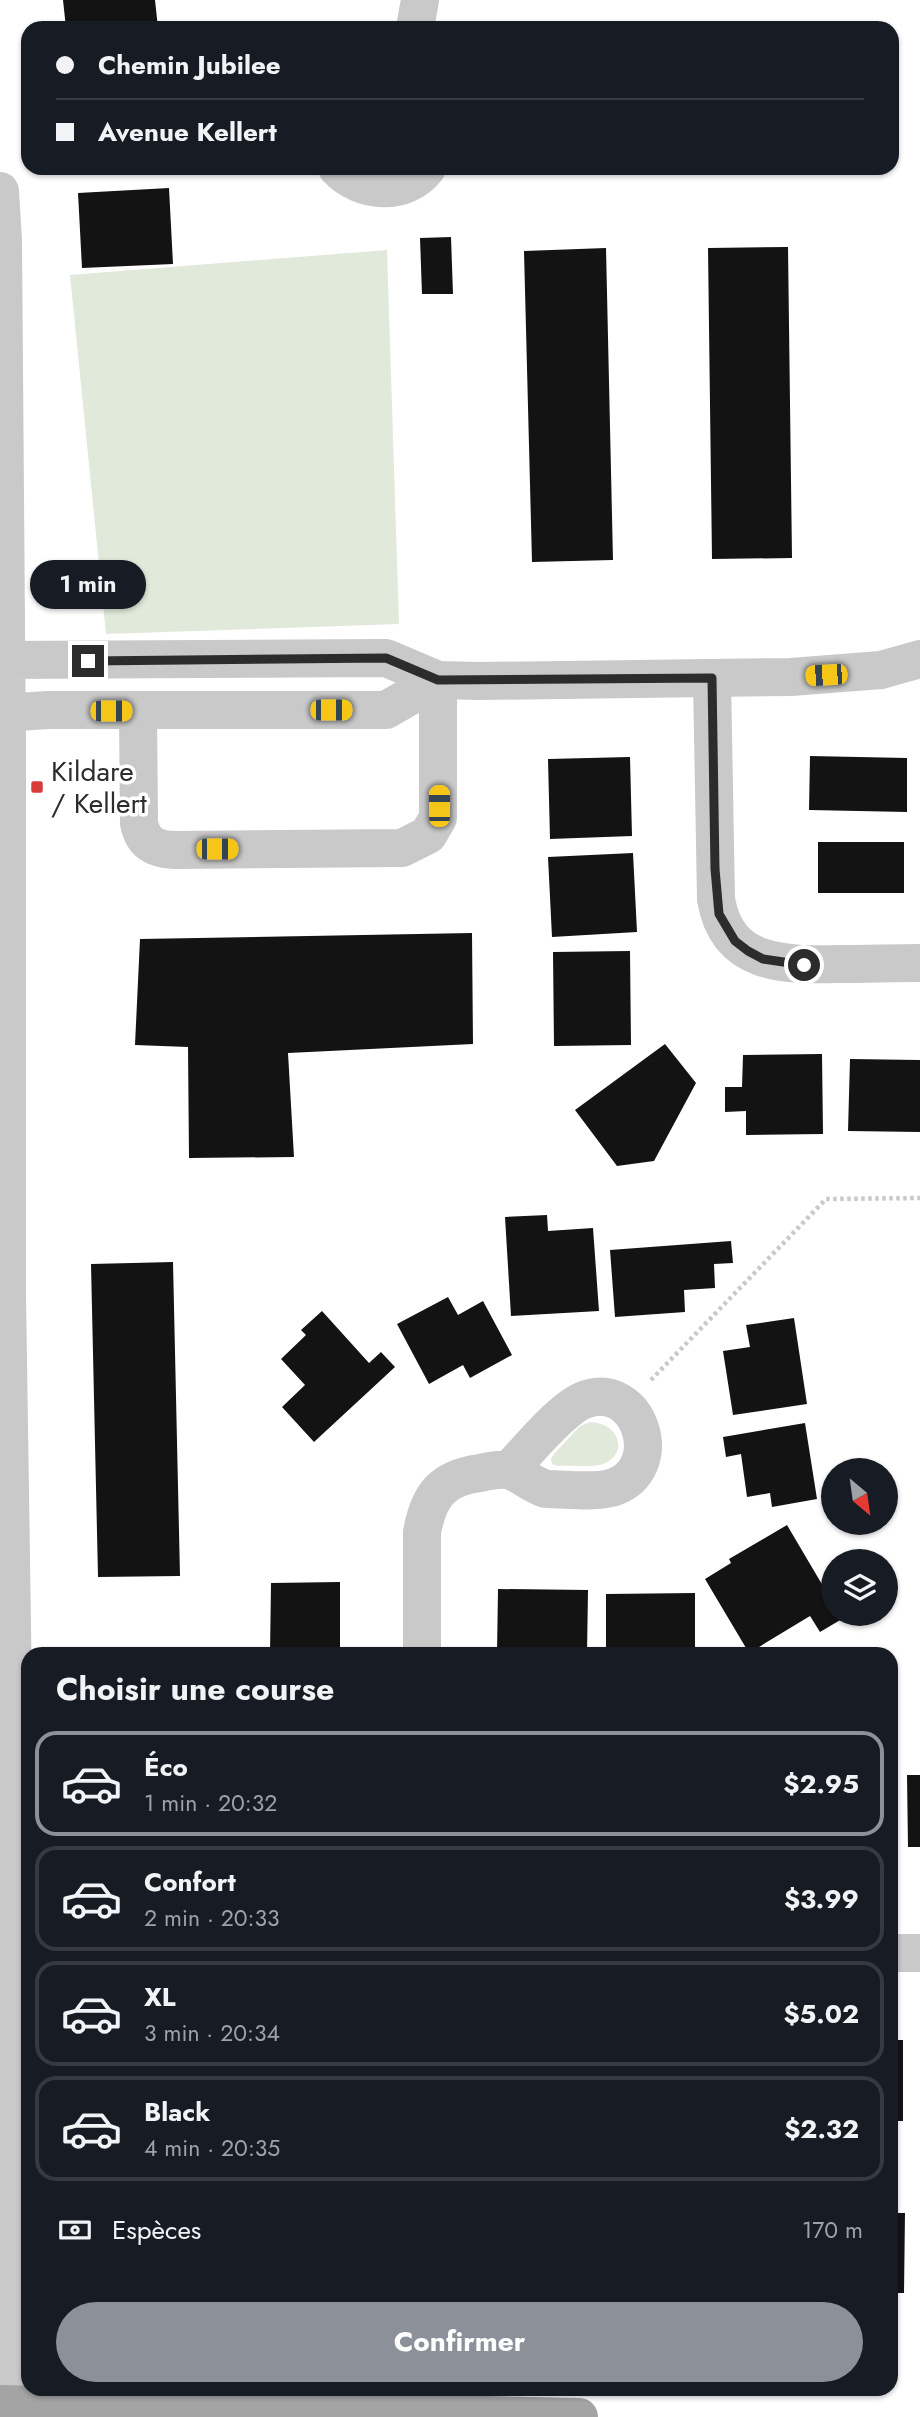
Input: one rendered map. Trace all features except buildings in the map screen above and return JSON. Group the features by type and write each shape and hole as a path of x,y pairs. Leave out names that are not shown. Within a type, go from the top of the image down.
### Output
{"main road":[{"path":"11,2408 579,2417"}],"street":[{"path":"416,21 420,0"},
{"path":"343,175 363,186 384,189 404,184 420,175"},
{"path":"0,191 3,241 7,1294 18,2021 11,2408"},
{"path":"3,660 386,658 438,680 836,675 881,670 920,659"},
{"path":"712,678 716,899 725,928 735,941 748,951 779,963 920,963"},
{"path":"138,711 139,823 141,833 151,845 174,850 402,848 428,835 438,818 438,680"},
{"path":"3,713 48,710 386,710 438,680"},
{"path":"422,1647 421,1554 425,1512 433,1497 452,1480 463,1475 509,1470"},
{"path":"898,1953 920,1953"}],"path":[{"path":"651,1381 825,1199 920,1198"}],"shaded area":[{"path":"387,250 399,624 106,634 70,275"},
{"path":"590,1422 609,1428 614,1433 618,1447 611,1460 592,1466 552,1464 554,1454 580,1426"}],"place":[{"name":"Kildare / Kellert","path":"37,787"}],"route":[{"path":"88,661 386,658 438,680 712,678 715,869 719,914 735,941 748,951 779,963 804,965"}]}
